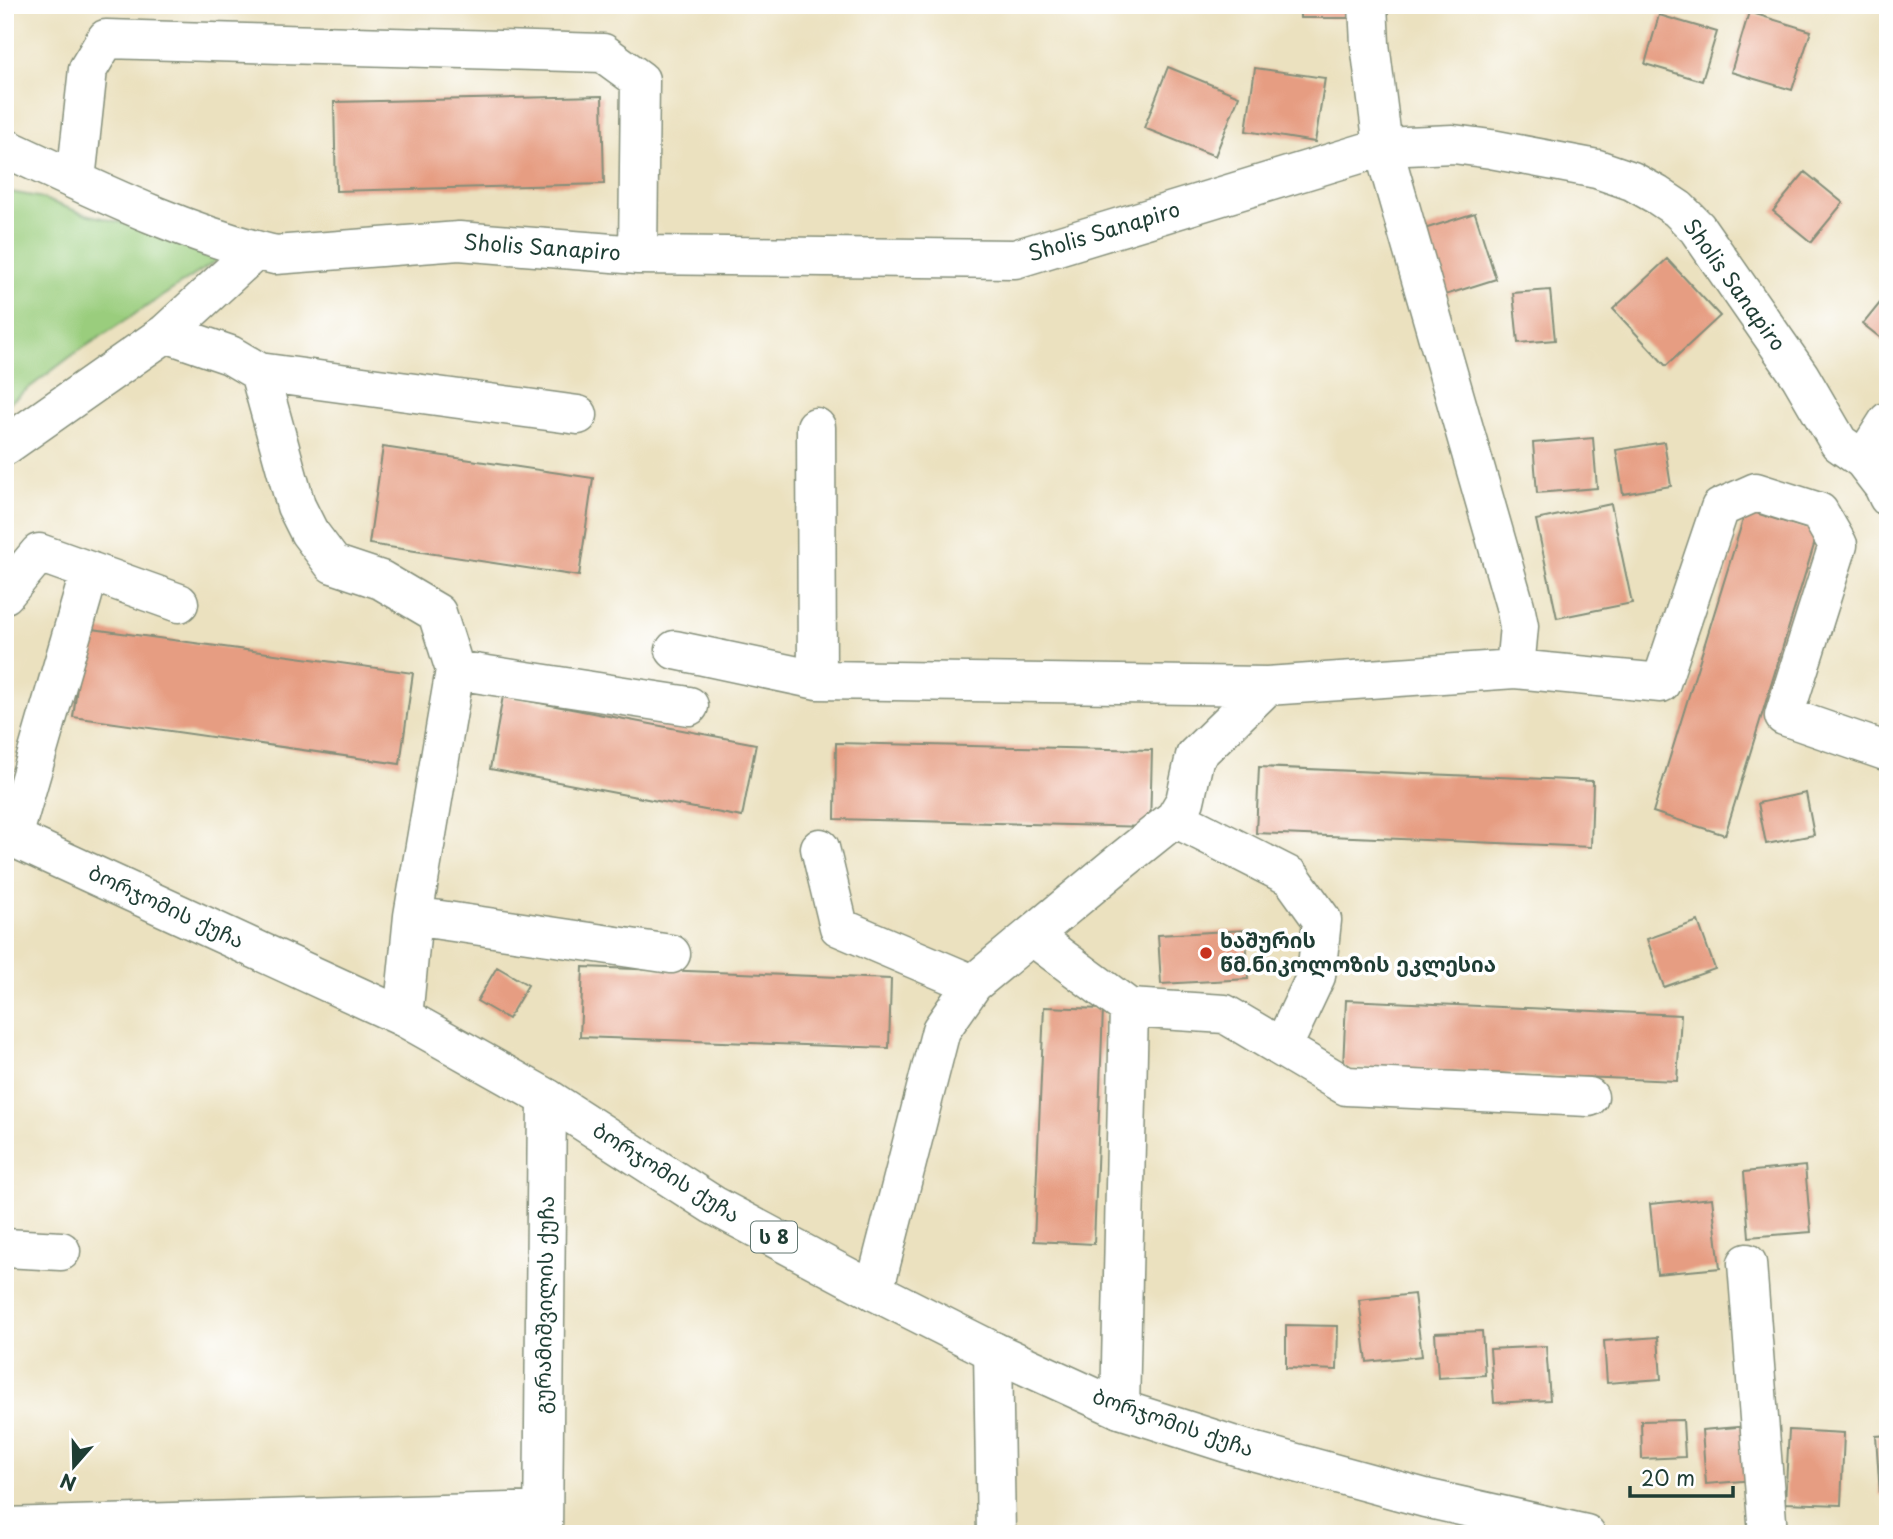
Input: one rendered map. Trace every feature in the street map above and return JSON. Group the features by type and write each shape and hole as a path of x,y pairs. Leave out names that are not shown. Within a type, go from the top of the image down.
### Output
{"main road":[{"path":"1368,5 1370,44 1383,147 1515,606 1519,626 1515,668"},
{"path":"76,180 88,69 106,39 603,54 640,80 638,255"},
{"name":"Sholis Sanapiro","path":"5,151 10,150 145,212 256,251 275,255 459,241 638,255 1015,259 1383,147 1453,144 1491,149 1597,169 1632,181 1678,209 1698,228 1800,376 1839,443 1875,469 1888,497"},
{"path":"5,446 166,333 256,251"},
{"path":"166,333 230,355 259,372 578,415"},
{"path":"259,372 296,506 309,532 333,564 381,580 436,613 456,670 412,916 403,1017"},
{"path":"1875,469 1888,421"},
{"path":"816,427 817,680"},
{"path":"675,650 817,680 1267,686 1515,668 1661,683 1720,508 1756,492 1819,512 1838,545 1784,716 1888,751"},
{"path":"5,594 39,553 178,603"},
{"path":"9,835 90,571"},
{"path":"456,670 689,706"},
{"path":"874,1291 941,1030 973,984 1175,818 1185,801 1195,756 1267,686"},
{"path":"1175,818 1291,877 1322,920 1316,975 1282,1048"},
{"name":"ბორჯომის ქუჩა","path":"9,835 403,1017 547,1098 713,1205 993,1352 1119,1409 1245,1450 1425,1498 1586,1534"},
{"path":"820,848 839,926 973,984"},
{"path":"412,916 671,954"},
{"path":"1032,936 1129,1008 1225,1014 1346,1086 1589,1097"},
{"path":"1119,1409 1129,1008"},
{"name":"გურამიშვილის ქუჩა","path":"5,1527 543,1522 547,1098"},
{"path":"5,1248 61,1251"},
{"path":"1747,1262 1768,1534"},
{"path":"993,1352 996,1534"}],"green space":[{"path":"5,191 38,197 82,213 233,250 74,354 5,406"}],"building":[{"path":"1300,5 1354,5 1354,18 1300,18"},
{"path":"1749,12 1811,31 1792,90 1731,72"},
{"path":"1659,15 1717,32 1702,81 1645,64"},
{"path":"1168,67 1239,96 1215,156 1144,128"},
{"path":"1255,68 1325,78 1315,142 1246,131"},
{"path":"602,96 604,184 336,191 334,102"},
{"path":"1805,172 1843,203 1811,242 1773,211"},
{"path":"1475,213 1496,279 1439,297 1418,231"},
{"path":"1667,259 1720,316 1666,366 1613,309"},
{"path":"1550,290 1555,340 1518,343 1513,293"},
{"path":"1888,293 1888,344 1863,324"},
{"path":"1593,438 1597,488 1537,493 1533,443"},
{"path":"1664,442 1671,486 1623,494 1616,450"},
{"path":"383,447 593,478 579,576 369,544"},
{"path":"1611,504 1632,603 1557,618 1536,520"},
{"path":"1746,510 1818,532 1725,835 1653,812"},
{"path":"85,628 413,673 400,764 73,717"},
{"path":"503,696 756,744 742,817 490,769"},
{"path":"836,743 1152,750 1150,827 835,819"},
{"path":"1259,767 1593,781 1591,847 1256,833"},
{"path":"1806,793 1814,835 1766,844 1758,803"},
{"path":"1698,921 1715,969 1664,987 1647,939"},
{"path":"1246,930 1248,979 1161,984 1158,935"},
{"path":"497,967 528,985 508,1019 477,1001"},
{"path":"583,967 891,979 889,1048 580,1037"},
{"path":"1346,1000 1681,1015 1677,1081 1343,1067"},
{"path":"1044,1007 1103,1009 1094,1244 1034,1241"},
{"path":"1805,1166 1811,1232 1749,1237 1744,1172"},
{"path":"1712,1198 1720,1268 1657,1274 1650,1204"},
{"path":"1414,1294 1422,1356 1367,1362 1359,1300"},
{"path":"1286,1325 1338,1326 1337,1370 1286,1368"},
{"path":"1482,1331 1485,1375 1438,1378 1435,1333"},
{"path":"1658,1337 1661,1379 1607,1383 1604,1341"},
{"path":"1546,1346 1550,1400 1494,1403 1490,1349"},
{"path":"1683,1420 1685,1457 1642,1459 1641,1421"},
{"path":"1749,1426 1754,1480 1706,1484 1702,1430"},
{"path":"1789,1430 1844,1433 1841,1505 1785,1503"},
{"path":"1888,1435 1888,1495 1880,1495 1876,1436"}],"place":[{"name":"ხაშურის წმ.ნიკოლოზის ეკლესია","path":"1206,953"}]}
